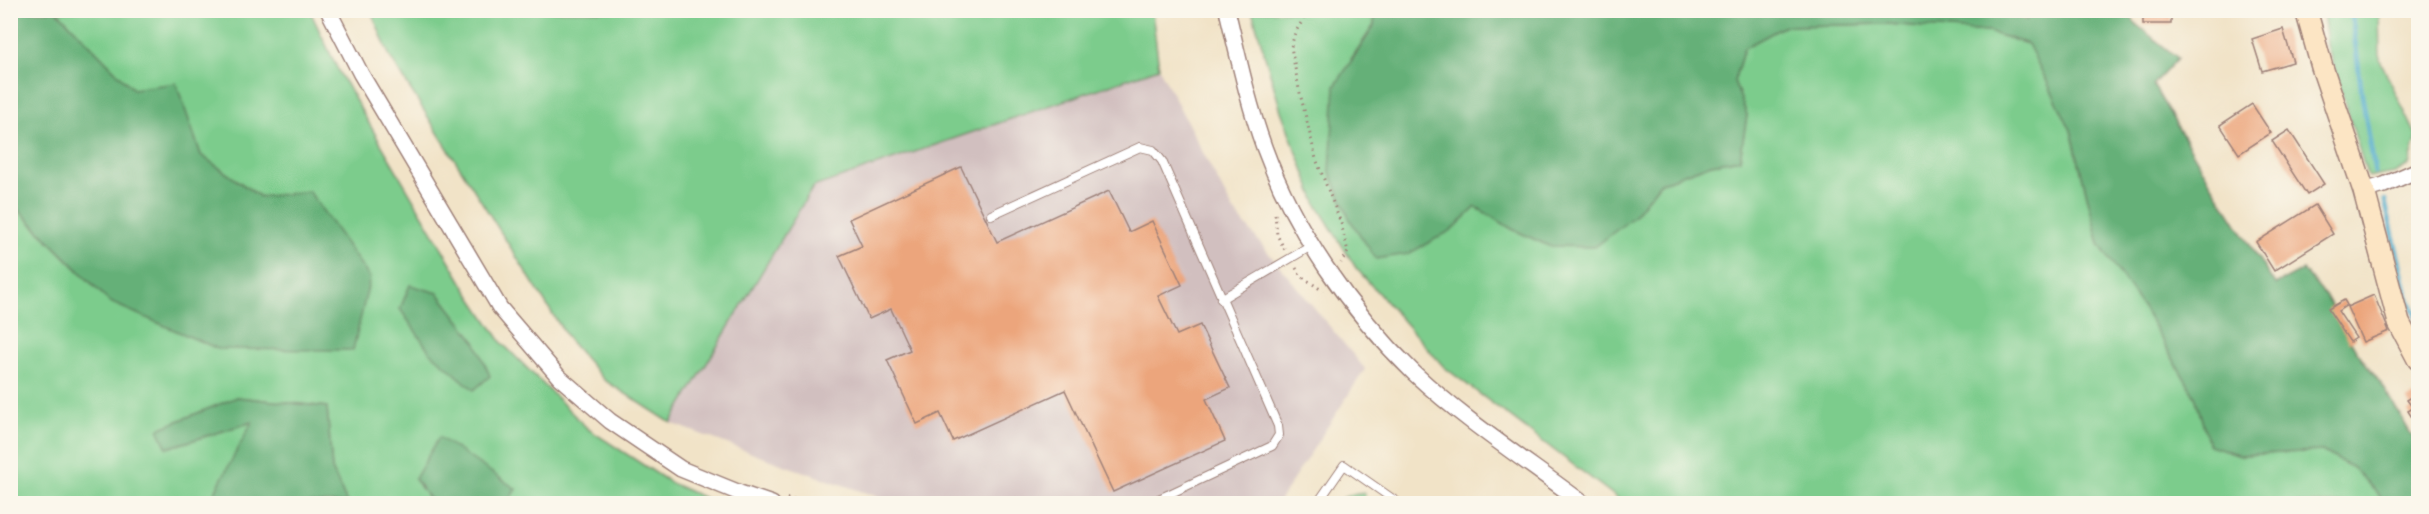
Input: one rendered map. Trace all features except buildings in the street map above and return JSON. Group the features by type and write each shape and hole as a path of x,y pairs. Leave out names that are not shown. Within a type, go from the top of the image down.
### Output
{"street":[{"path":"328,10 361,74 500,308 559,377 610,421 681,469 740,494 779,500"},
{"path":"1227,10 1240,68 1264,148 1294,213 1313,244 1335,267 1371,326 1414,373 1472,422 1590,499"},
{"path":"2306,10 2322,68 2364,191 2399,323 2418,359"},
{"path":"2364,191 2418,170"}],"lane":[{"path":"991,215 1140,147 1153,150 1162,161 1278,426 1279,435 1272,446 1148,504"},
{"path":"1221,299 1313,244"},
{"path":"1317,504 1344,465 1400,504"}],"path":[{"path":"1312,10 1295,33 1292,47 1299,90 1316,159 1341,223 1348,252 1335,267"},
{"path":"1335,267 1336,254"},
{"path":"1335,267 1348,271"},
{"path":"1590,499 1608,504"},
{"path":"779,500 806,504"}],"shaded area":[{"path":"1159,68 1233,210 1365,369 1278,503 896,503 671,423 813,187"}],"green space":[{"path":"1992,10 2027,20 2028,11 2126,11 2137,25 2178,58 2153,85 2275,285 2303,270 2327,298 2356,350 2384,388 2418,446 2418,503 2386,503 2355,469 2322,451 2241,455 2209,445 2195,396 2142,306 2099,244 2071,130 2028,44 1988,32 1888,24 1785,26 1744,48 1734,81 1747,115 1740,159 1711,164 1660,183 1633,217 1595,247 1549,246 1512,229 1476,207 1452,230 1408,254 1376,259 1350,220 1330,172 1335,86 1374,26 1375,11"},
{"path":"10,11 57,11 133,89 176,83 201,155 260,197 309,191 370,278 353,350 218,349 110,302 11,202"},
{"path":"57,11 310,11 340,74 466,289 502,343 588,429 671,483 716,503 507,503 515,489 415,479 432,503 347,503 332,469 327,407 237,397 167,448 253,422 209,503 11,503 10,202 110,302 261,197 201,155 176,84 133,89"},
{"path":"371,11 1152,11 1159,68 813,187 671,423 604,380 569,340 390,57"},
{"path":"1252,11 1375,11 1374,25 1351,59 1452,230 1476,207 1512,229 1549,246 1633,217 1660,183 1711,164 1740,159 1747,115 1734,81 1744,48 1785,26 1888,24 1988,32 2029,44 2071,130 2099,244 2142,306 2195,396 2209,445 2241,455 2322,451 2355,469 2386,503 2032,504 2029,501 2023,504 1624,503 1444,367 1356,268 1317,205 1281,111"},
{"path":"2323,11 2379,11 2380,60 2417,137 2409,165 2395,173 2368,178 2327,45"},
{"path":"410,285 438,293 475,341 490,376 474,390 430,352 400,309"},
{"path":"237,397 327,407 332,469 347,503 209,503 252,422 167,448 158,429"},
{"path":"439,437 516,489 507,503 432,503 415,479"},
{"path":"1365,493 1364,503 1334,503 1349,495"}],"waterway":[{"path":"2351,10 2375,173"},
{"path":"2385,201 2407,294 2418,321"}]}
